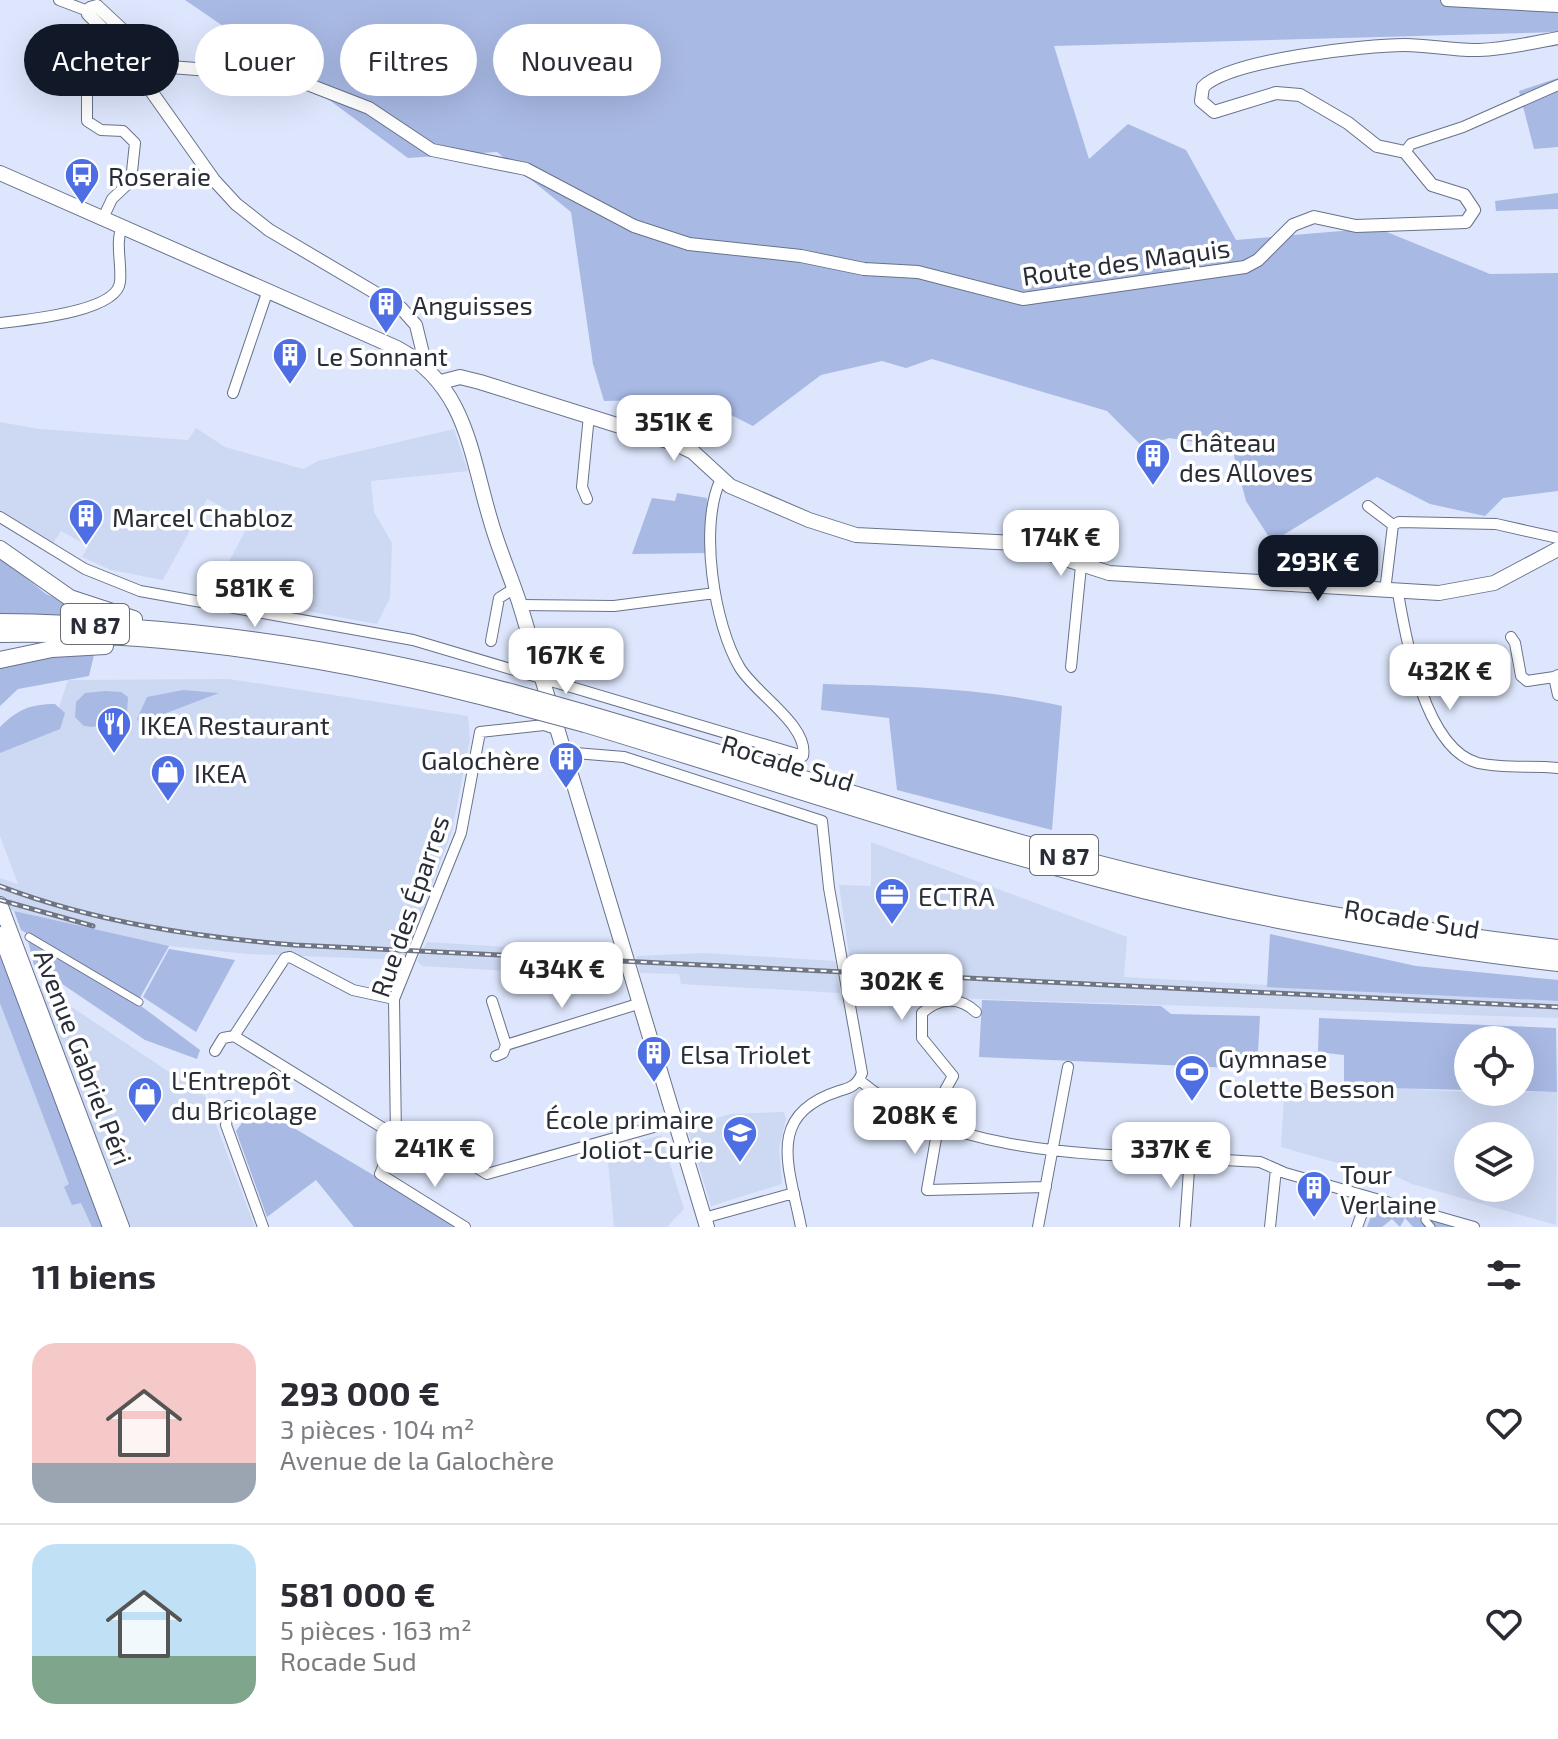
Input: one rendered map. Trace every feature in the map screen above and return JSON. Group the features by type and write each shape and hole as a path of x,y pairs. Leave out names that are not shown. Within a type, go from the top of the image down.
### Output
{"highway":[{"path":"0,549 47,584 82,604 190,631"},
{"name":"Rocade Sud","path":"0,622 190,631 337,652 1163,880 1410,929 1558,948"},
{"name":"Rocade Sud","path":"0,634 171,641 247,649 516,699"},
{"path":"0,660 52,649 171,641"},
{"name":"Rocade Sud","path":"583,718 948,837 1102,880 1322,928 1558,963"}],"main road":[{"path":"0,173 34,189 60,196 408,354 426,366 441,382 454,402 515,588 706,1222"},
{"path":"441,382 470,379 685,448 720,481 843,532 887,539 966,538 1016,543 1109,573 1392,592 1448,592 1494,583 1558,549"},
{"path":"454,402 458,387 470,379"},
{"name":"Avenue Gabriel Péri","path":"0,904 122,1227"},
{"name":"Avenue Gabriel Péri","path":"0,934 110,1227"}],"street":[{"path":"59,0 88,11 117,43 214,180 251,217 395,304 409,316 420,334 426,366"},
{"path":"1447,0 1558,6"},
{"name":"Route des Maquis","path":"88,11 93,7 101,8 143,49 170,67 291,78 369,108 432,150 526,169 660,236 704,247 801,256 864,269 918,272 1023,299 1245,267 1258,260 1293,225 1314,217 1356,226 1466,222 1474,210 1471,201 1464,195 1432,185 1405,152"},
{"path":"1558,38 1487,50 1385,46 1295,58 1220,76 1208,82 1201,93 1203,104 1214,112 1276,93 1300,95 1348,123 1377,146 1405,152 1411,144 1463,127 1558,85"},
{"path":"87,96 87,121 101,130 123,131 135,143 131,181 112,199 103,218"},
{"path":"0,323 93,306 112,298 120,284 118,235 122,226"},
{"path":"233,393 268,290"},
{"path":"408,354 420,334"},
{"path":"587,499 582,487 589,415"},
{"path":"0,517 85,569 140,591 413,640 539,674 803,756 804,744 792,724 751,685 738,665 723,626 715,593 711,518 720,481"},
{"path":"1368,506 1393,525"},
{"path":"1393,525 1399,522 1496,524 1558,538"},
{"path":"1393,525 1392,592 1435,721 1453,749 1478,762 1558,768"},
{"path":"1071,667 1081,566"},
{"path":"491,641 499,598 515,588"},
{"path":"520,605 614,606 715,593"},
{"path":"1511,637 1521,676 1527,681 1556,676 1558,695"},
{"name":"Rue des Éparres","path":"465,1227 386,1179 380,1170 396,1133 394,999 461,833 480,732 524,726 556,729"},
{"path":"563,752 584,751 624,757 822,821 829,888 861,1062 859,1080 848,1088 814,1100 795,1117 789,1136 794,1193 801,1227"},
{"path":"29,937 139,1002"},
{"path":"234,1036 285,958 290,957 353,990 394,999"},
{"path":"492,1001 506,1045"},
{"path":"976,1012 966,1003 943,1001 922,1013 922,1038 953,1076 932,1125 927,1190 1046,1187"},
{"path":"496,1056 506,1045 641,1003"},
{"path":"215,1051 223,1038 234,1036 396,1133 419,1132 487,1174 675,1121"},
{"path":"1038,1227 1068,1067"},
{"path":"859,1080 894,1106 932,1125 975,1138 1053,1149 1260,1162 1474,1227"},
{"path":"229,1106 226,1125 263,1227"},
{"path":"1185,1227 1190,1156"},
{"path":"1270,1227 1276,1169"},
{"path":"706,1222 794,1193"},
{"path":"1357,1227 1368,1197"},
{"path":"1426,1214 1425,1220 1431,1227"}],"shaded area":[{"path":"185,0 1558,0 1558,32 1054,46 1089,159 1128,124 1186,150 1236,240 1377,228 1490,274 1558,273 1558,491 1503,498 1485,516 1430,504 1377,477 1272,542 1246,501 1232,448 1169,438 1143,447 1107,411 932,359 906,368 882,361 821,375 753,426 699,399 604,401 593,364 571,212 497,152 408,158 324,96 324,24 220,24"},
{"path":"1558,78 1558,147 1534,149 1519,91"},
{"path":"1558,193 1558,209 1496,211 1495,201"},
{"path":"0,422 39,429 188,440 196,428 225,447 303,469 318,461 454,429 468,471 371,481 374,512 392,543 390,598 377,624 220,595 222,575 250,522 207,499 163,580 111,570 82,557 88,546 61,531 52,545 0,511"},
{"path":"677,493 707,498 709,553 632,554 652,498 675,501"},
{"path":"0,557 46,594 104,615 105,619 0,616"},
{"path":"94,655 89,676 18,689 0,706 0,668 24,658"},
{"path":"229,679 468,716 470,739 452,831 411,942 414,950 408,960 248,954 169,946 98,933 0,907 0,878 18,884 0,836 0,747 54,723 68,680"},
{"path":"823,684 973,692 1062,706 1052,830 897,790 889,718 821,710"},
{"path":"183,690 219,693 140,723 137,719 147,697"},
{"path":"121,692 128,697 127,714 93,727 84,726 75,717 76,702 85,693"},
{"path":"55,704 65,713 60,729 0,753 0,727 6,721 31,707"},
{"path":"871,842 1127,937 1124,977 1558,1001 1558,1018 857,995 848,971 850,961 839,885 871,886"},
{"path":"14,911 169,946 137,1003 200,1050 197,1059 145,1040 34,965 26,933 21,930"},
{"path":"1270,934 1416,966 1558,980 1558,1001 1267,987"},
{"path":"427,942 614,954 620,971 593,969 578,975 422,966 417,961"},
{"path":"169,949 235,960 196,1032 143,997"},
{"path":"703,953 835,961 840,993 681,984 679,974 640,973 636,956"},
{"path":"0,956 103,1227 92,1227 81,1203 72,1205 64,1187 69,1184 0,1003"},
{"path":"0,959 205,1096 255,1227 0,1227"},
{"path":"982,1000 1161,1006 1171,1014 1260,1016 1257,1069 979,1057"},
{"path":"1319,1018 1509,1026 1454,1026 1454,1090 1344,1087 1344,1055 1318,1052"},
{"path":"1534,1027 1556,1028 1557,1092 1534,1091"},
{"path":"1285,1082 1454,1091 1454,1106 1534,1106 1534,1092 1557,1092 1556,1225 1475,1202 1534,1202 1534,1122 1454,1122 1454,1196 1412,1184 1382,1170 1348,1166 1281,1147"},
{"path":"255,1105 461,1227 354,1227 316,1180 267,1217 236,1131"},
{"name":"École primaire Joliot-Curie","path":"784,1112 786,1119 779,1149 782,1184 711,1206 687,1127 730,1114"},
{"path":"661,1135 684,1209 667,1227 614,1227 607,1151"},
{"path":"1375,1205 1455,1227 1413,1227 1405,1218 1400,1227 1392,1219 1382,1227 1367,1227"}],"railway":[{"path":"0,886 72,909 145,926 295,945 1558,1007"},
{"path":"0,900 93,926"}],"place":[{"name":"Roseraie","path":"82,206"},
{"name":"Anguisses","path":"386,335"},
{"name":"Le Sonnant","path":"290,386"},
{"name":"Château des Alloves","path":"1153,487"},
{"name":"Marcel Chabloz","path":"86,547"},
{"name":"IKEA Restaurant","path":"114,755"},
{"name":"Galochère","path":"566,790"},
{"name":"IKEA","path":"168,803"},
{"name":"ECTRA","path":"892,926"},
{"name":"Elsa Triolet","path":"654,1084"},
{"name":"Gymnase Colette Besson","path":"1192,1103"},
{"name":"L'Entrepôt du Bricolage","path":"145,1125"},
{"name":"École primaire Joliot-Curie","path":"740,1164"},
{"name":"Tour Verlaine","path":"1314,1219"}]}
